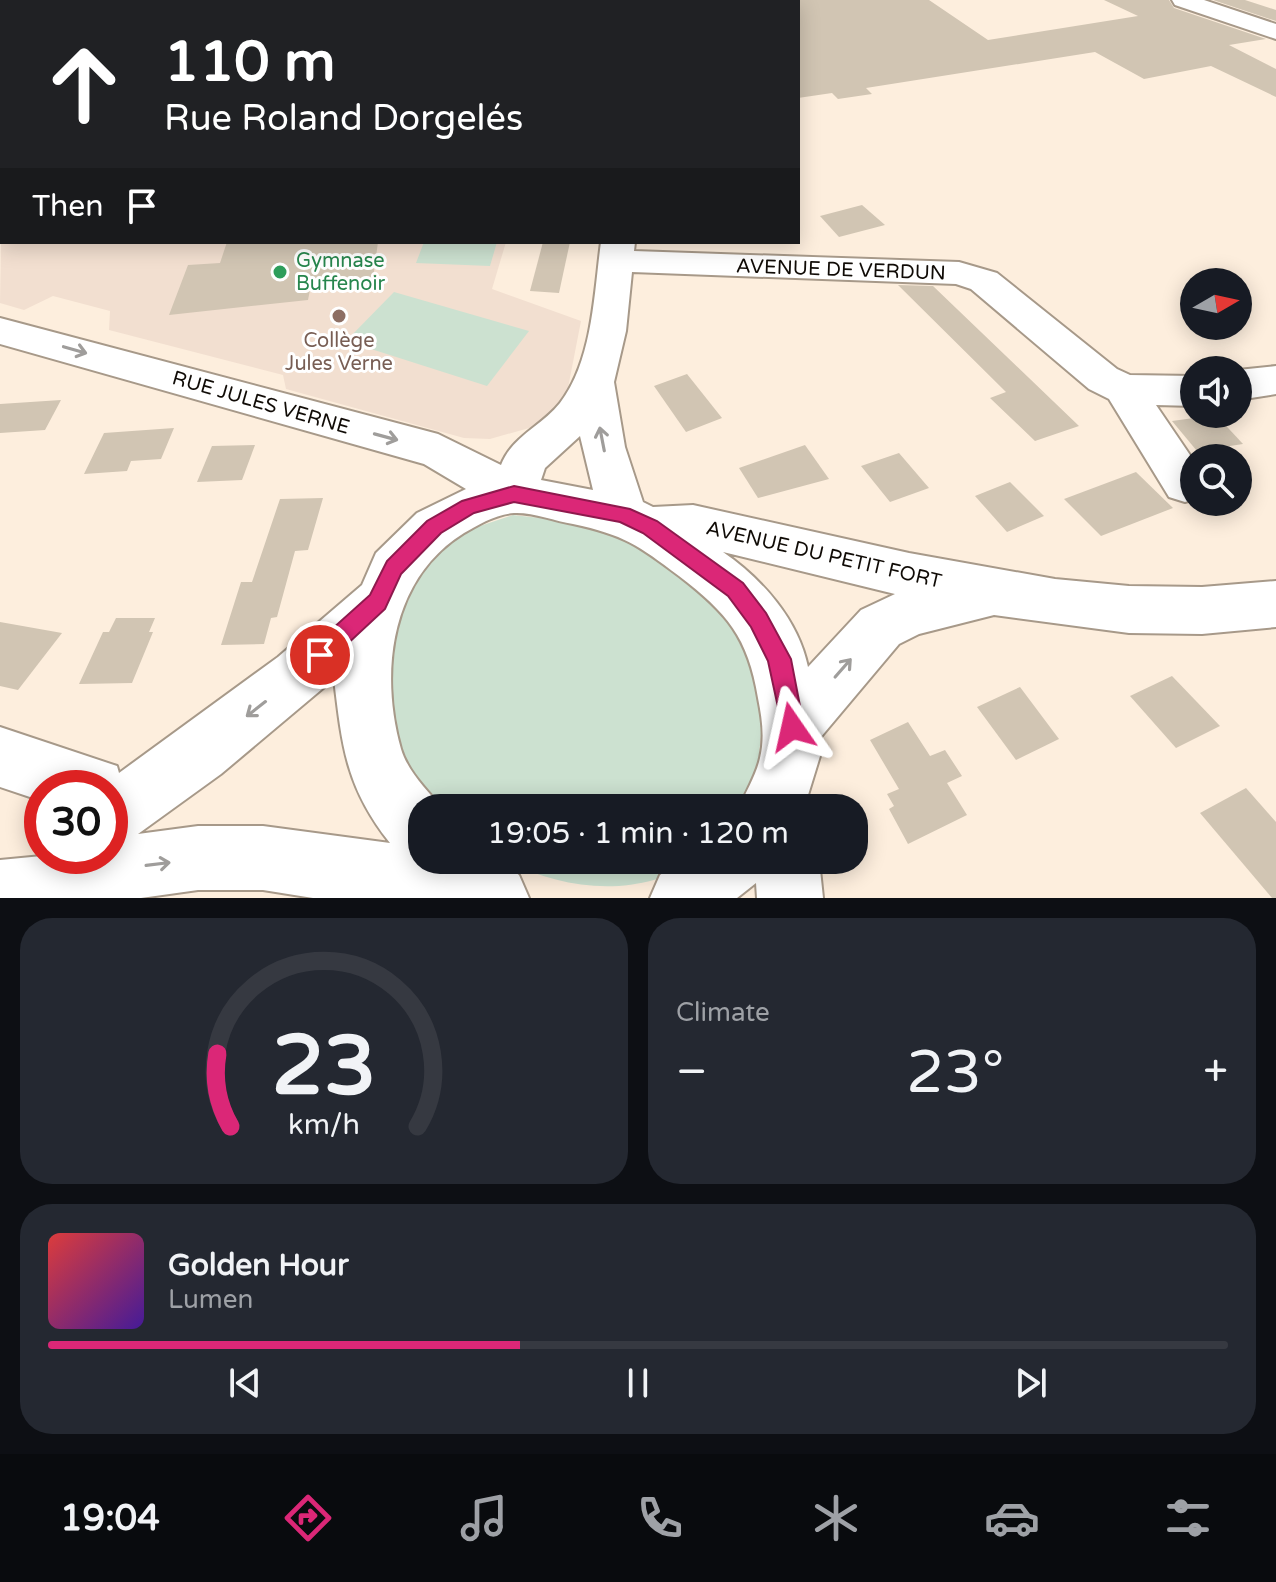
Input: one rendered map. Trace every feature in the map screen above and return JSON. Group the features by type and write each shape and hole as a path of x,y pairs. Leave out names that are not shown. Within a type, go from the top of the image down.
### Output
{"street":[{"path":"1183,0 1276,32"},
{"path":"514,494 526,459 574,416 594,382 607,331 617,251"},
{"name":"AVENUE DE VERDUN","path":"617,251 959,273 984,281 1093,371 1124,389"},
{"name":"RUE JULES VERNE","path":"0,331 438,451 514,494"},
{"path":"1252,383 1276,380"},
{"path":"594,382 603,447 636,521"},
{"path":"1124,389 1180,391"},
{"path":"1124,389 1180,476"},
{"path":"408,815 394,799 373,758 364,719 361,677 378,602 394,568 434,527 468,507 514,494 636,521 735,589 759,620 779,659 792,727 790,756 779,794"},
{"name":"AVENUE DU PETIT FORT","path":"636,521 693,525 997,592 1118,607 1270,614"},
{"name":"AVENUE DU PETIT FORT","path":"792,727 880,627 910,612 997,592"},
{"path":"128,787 298,676 378,602"},
{"path":"0,757 38,770"},
{"path":"0,893 55,887 124,868 198,858 263,858 381,876 408,874"},
{"path":"0,893 27,874"},
{"path":"683,898 715,874"},
{"path":"788,874 790,898"}],"shaded area":[{"name":"Collège Jules Verne","path":"1,244 505,244 492,289 581,321 567,393 556,412 536,426 490,439 464,438 286,389 283,375 109,330 110,311 53,296 24,310 0,303"}],"green space":[{"path":"423,244 496,244 490,266 416,263"},
{"path":"394,292 529,331 487,386 346,341"},
{"path":"513,515 576,522 620,535 648,549 732,616 765,695 758,765 749,794 429,794 407,762 387,711 384,674 401,598 422,569 462,532"},
{"path":"538,874 670,874 627,885 577,884"}],"building":[{"path":"800,0 929,0 988,40 1138,16 1104,0 1169,0 1174,8 1266,39 1229,45 1276,69 1276,97 1211,66 1144,79 1095,52 866,88 872,94 838,99 832,93 800,98"},
{"path":"1213,0 1245,0 1276,10 1276,21"},
{"path":"862,205 885,225 839,237 820,216"},
{"name":"Gymnase Buffenoir","path":"226,244 378,244 373,279 311,285 308,300 169,315 188,265 220,263"},
{"path":"542,244 570,244 559,293 530,291"},
{"path":"898,285 933,286 1079,426 1035,441 990,398 1006,392"},
{"path":"687,374 722,418 686,432 654,386"},
{"path":"61,400 45,430 0,433 0,404"},
{"path":"1180,420 1180,428 1228,428 1243,444 1191,444 1172,421"},
{"path":"174,428 161,459 131,461 127,471 84,474 104,433"},
{"path":"255,445 242,480 197,482 212,446"},
{"path":"805,445 829,479 758,498 739,468"},
{"path":"899,453 929,488 890,502 861,466"},
{"path":"1136,472 1173,508 1101,536 1064,499"},
{"path":"1010,482 1044,516 1007,532 975,496"},
{"path":"323,498 308,550 295,551 277,617 271,618 264,644 221,645 241,582 252,582 280,499"},
{"path":"116,618 155,618 149,632 153,632 132,683 79,684 103,632 109,632"},
{"path":"0,622 62,633 18,690 0,686"},
{"path":"1172,676 1220,726 1176,748 1130,696"},
{"path":"1020,687 1059,739 1016,760 977,707"},
{"path":"908,722 930,756 945,750 962,776 947,783 967,815 908,844 889,809 894,806 887,794 899,789 870,740"},
{"path":"1246,788 1276,822 1276,898 1272,898 1200,813"}],"place":[{"name":"Gymnase Buffenoir","path":"280,272"},
{"name":"Collège Jules Verne","path":"339,316"}],"route":[{"path":"320,655 378,602 394,568 434,527 468,507 514,494 623,515 650,527 735,589 759,620 779,659 792,727"}]}
